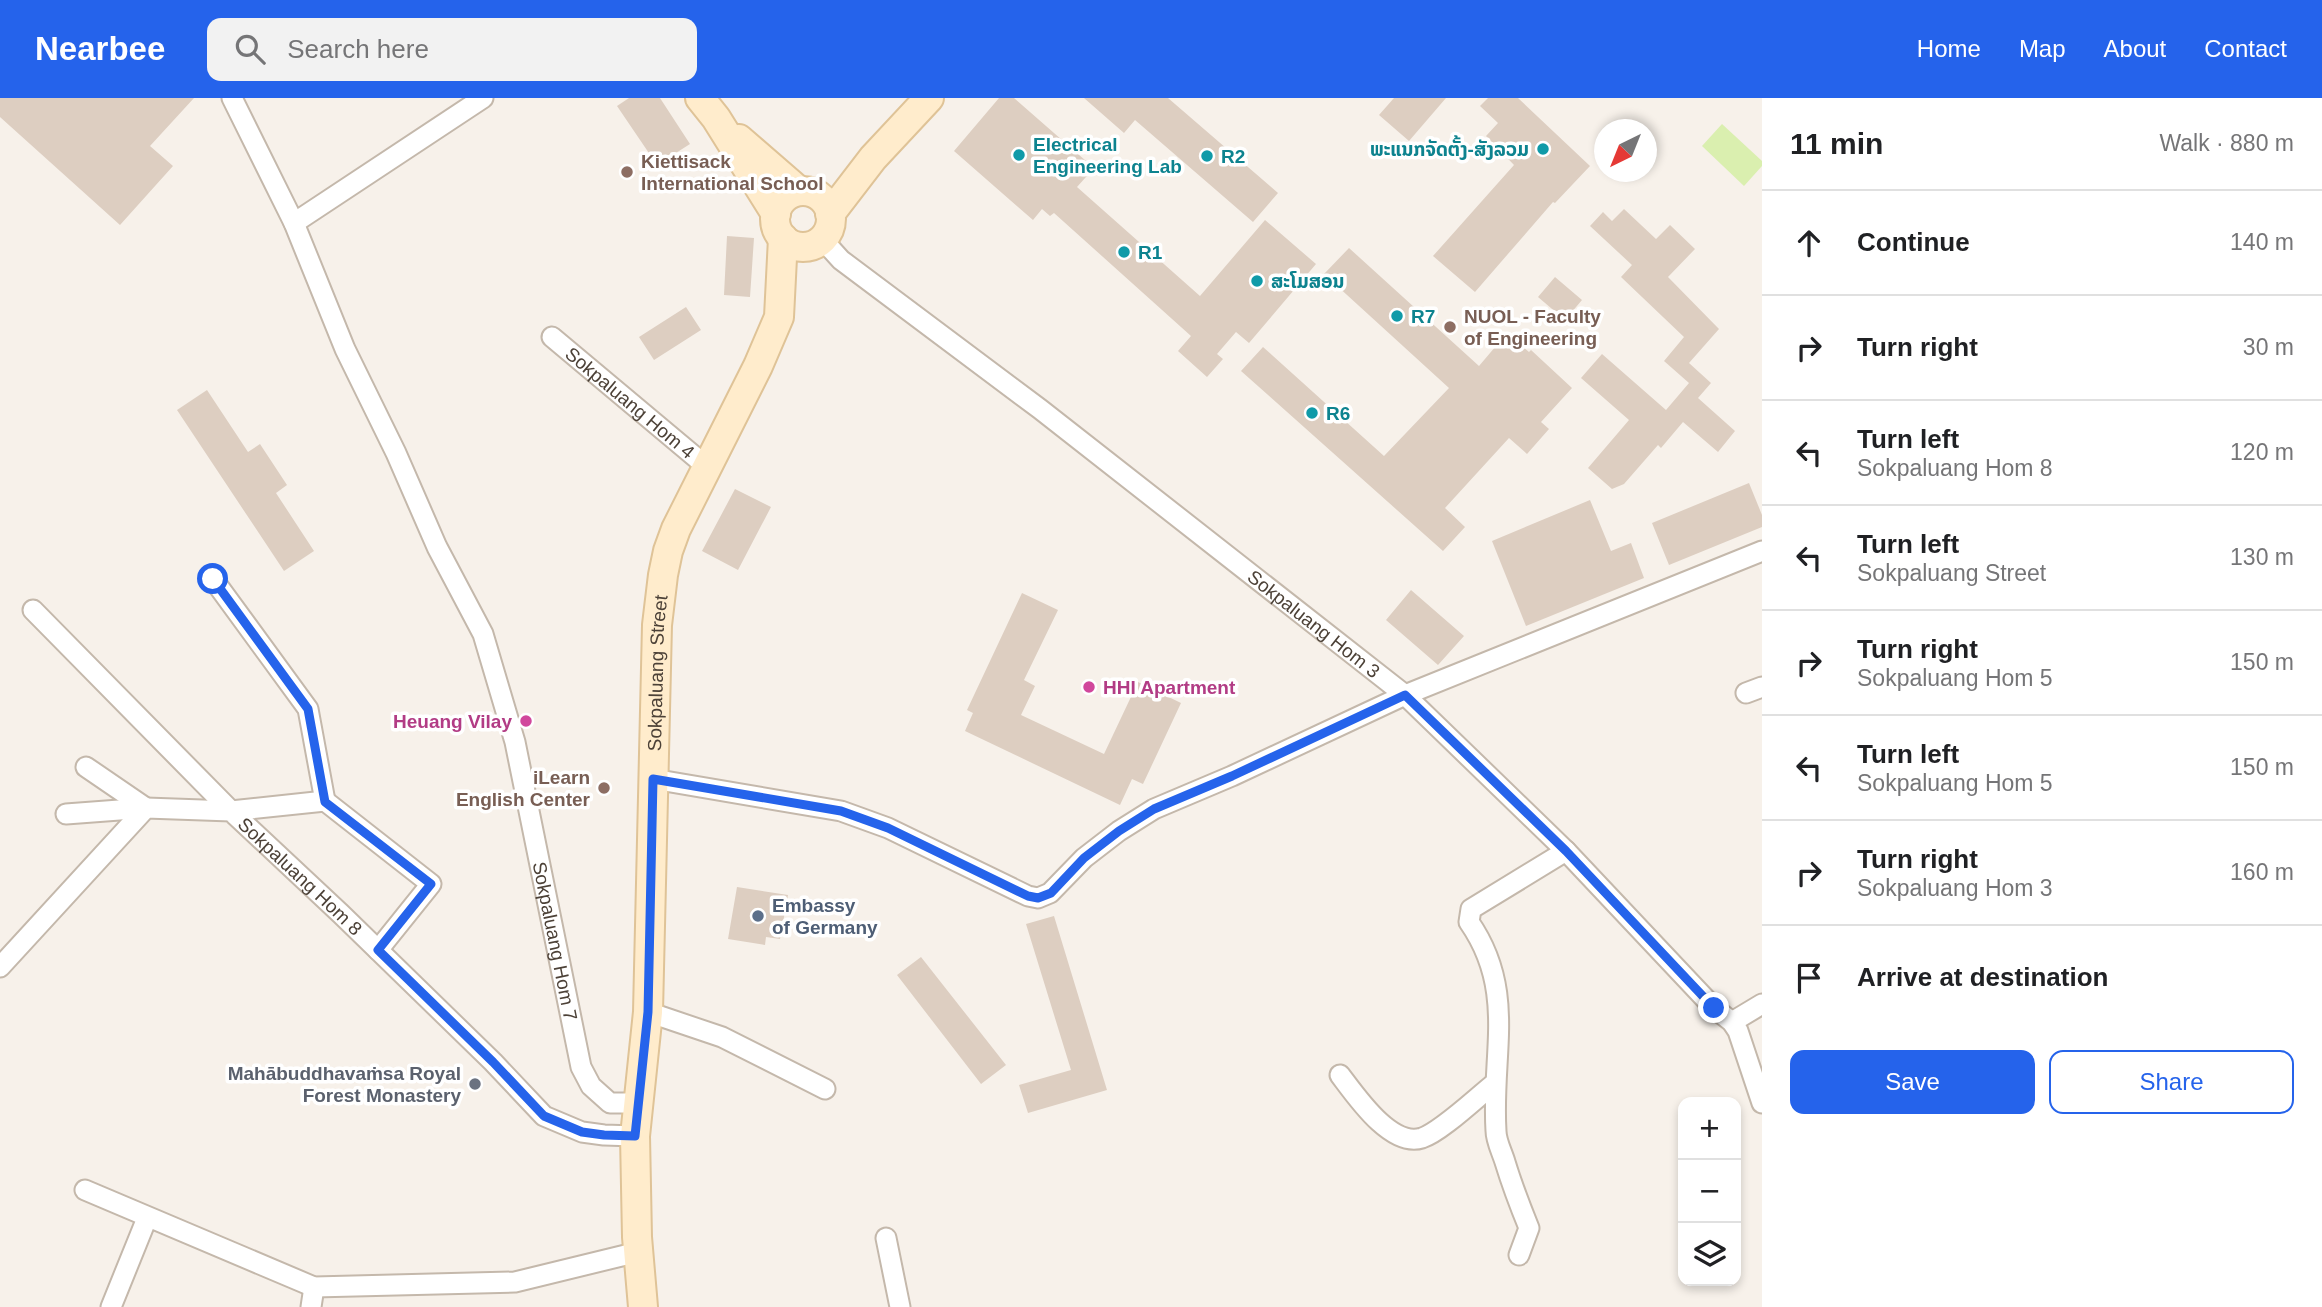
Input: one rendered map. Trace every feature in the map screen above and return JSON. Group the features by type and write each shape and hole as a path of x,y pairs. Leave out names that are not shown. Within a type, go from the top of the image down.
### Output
{"street":[{"name":"Sokpaluang Hom 7","path":"232,98 295,223 345,349 396,453 437,547 483,634 515,742 581,1067 591,1086 610,1103 639,1104"},
{"path":"295,223 483,98"},
{"path":"708,108 780,226 799,246 816,217 929,98"},
{"path":"708,108 816,217"},
{"path":"780,226 784,198 816,217"},
{"name":"Sokpaluang Street","path":"643,1307 638,1251 635,1136 648,1012 656,650 663,575 676,529 758,366 816,217"},
{"name":"Sokpaluang Hom 3","path":"816,217 841,260 1040,410 1405,695 1566,851 1714,1008 1731,1022 1738,1031 1762,1102"},
{"name":"Sokpaluang Street","path":"779,317 780,226"},
{"name":"Sokpaluang Hom 4","path":"552,337 706,467"},
{"path":"653,779 841,811 888,828 1028,896 1038,898 1051,893 1084,858 1154,809 1232,776 1405,695 1762,551"},
{"path":"213,579 308,709 325,802 431,884 378,950"},
{"path":"33,610 231,811 325,802"},
{"path":"0,967 146,808 86,767"},
{"name":"Sokpaluang Hom 8","path":"66,814 146,808 231,811 493,1062 544,1116 582,1132 635,1136"},
{"path":"1519,1255 1529,1228 1515,1196 1496,1135 1495,1083 1500,1013 1491,961 1469,922 1471,909 1566,851"},
{"path":"1731,1022 1762,1004"},
{"path":"648,1012 722,1037 825,1089"},
{"path":"1340,1075 1361,1104 1385,1127 1400,1136 1419,1139 1432,1133 1495,1083"},
{"path":"85,1191 314,1287 515,1282 638,1251"},
{"path":"111,1307 147,1218"},
{"path":"886,1238 900,1307"},
{"path":"311,1307 314,1287"}],"green space":[{"path":"1722,124 1762,161 1762,166 1744,186 1702,146"}],"building":[{"path":"0,98 194,98 150,146 173,166 120,225 0,117"},
{"path":"629,98 660,98 690,144 657,165 617,106"},
{"path":"999,98 1014,98 1094,168 1077,187 1200,296 1265,220 1316,264 1249,343 1236,332 1217,354 1223,359 1207,377 1178,351 1191,336 1054,213 1050,216 1042,209 1033,220 954,151"},
{"name":"R2","path":"1084,98 1168,98 1278,193 1253,222 1135,120 1124,133"},
{"path":"1394,98 1446,98 1409,141 1379,115"},
{"path":"1488,98 1518,98 1590,166 1555,203 1553,202 1475,292 1433,256 1514,165 1486,136 1498,123 1480,106"},
{"path":"1624,209 1656,239 1670,225 1695,249 1668,277 1719,329 1689,363 1711,383 1698,398 1735,431 1718,452 1683,422 1661,448 1658,445 1624,484 1612,489 1588,468 1629,420 1581,378 1602,354 1666,410 1689,383 1664,361 1684,337 1621,277 1632,265 1590,226 1603,212 1612,221"},
{"path":"727,236 754,238 750,297 724,295"},
{"path":"1349,248 1479,366 1507,333 1529,352 1531,350 1572,388 1541,422 1549,429 1527,454 1509,438 1445,508 1465,527 1443,551 1241,371 1263,347 1384,456 1449,388 1324,274"},
{"path":"1555,277 1582,300 1565,320 1538,297"},
{"path":"686,307 701,330 654,360 639,337"},
{"path":"207,390 248,452 260,444 287,485 276,493 314,551 284,571 177,410"},
{"path":"1749,483 1762,515 1762,527 1669,565 1652,523"},
{"path":"735,489 771,507 738,570 702,551"},
{"path":"1590,500 1611,551 1631,543 1644,578 1526,626 1492,541"},
{"path":"1411,590 1464,636 1438,665 1386,620"},
{"path":"1022,593 1058,610 1024,680 1035,686 1021,715 1104,754 1138,682 1181,703 1143,784 1132,779 1120,805 965,731 973,713 967,710"},
{"name":"Embassy of Germany","path":"737,887 788,895 780,939 766,937 765,945 728,939"},
{"path":"1054,916 1107,1090 1028,1113 1019,1085 1071,1070 1026,924"},
{"path":"921,957 1006,1065 981,1084 897,975"}],"place":[{"name":"ພະແນກຈັດຕັ້ງ-ສັງລວມ","path":"1543,149"},
{"name":"Electrical Engineering Lab","path":"1019,155"},
{"name":"R2","path":"1207,156"},
{"name":"Kiettisack International School","path":"627,172"},
{"name":"R1","path":"1124,252"},
{"name":"ສະໂມສອນ","path":"1257,281"},
{"name":"R7","path":"1397,316"},
{"name":"NUOL - Faculty of Engineering","path":"1450,327"},
{"name":"R6","path":"1312,413"},
{"name":"HHI Apartment","path":"1089,687"},
{"name":"Heuang Vilay","path":"526,721"},
{"name":"iLearn English Center","path":"604,788"},
{"name":"Embassy of Germany","path":"758,916"},
{"name":"Mahābuddhavaṁsa Royal Forest Monastery","path":"475,1084"}],"route":[{"path":"213,579 308,709 325,802 431,884 378,950 493,1062 544,1116 582,1132 635,1136 648,1012 653,779 841,811 888,828 1028,896 1038,898 1051,893 1084,858 1154,809 1232,776 1405,695 1566,851 1714,1008"}]}
